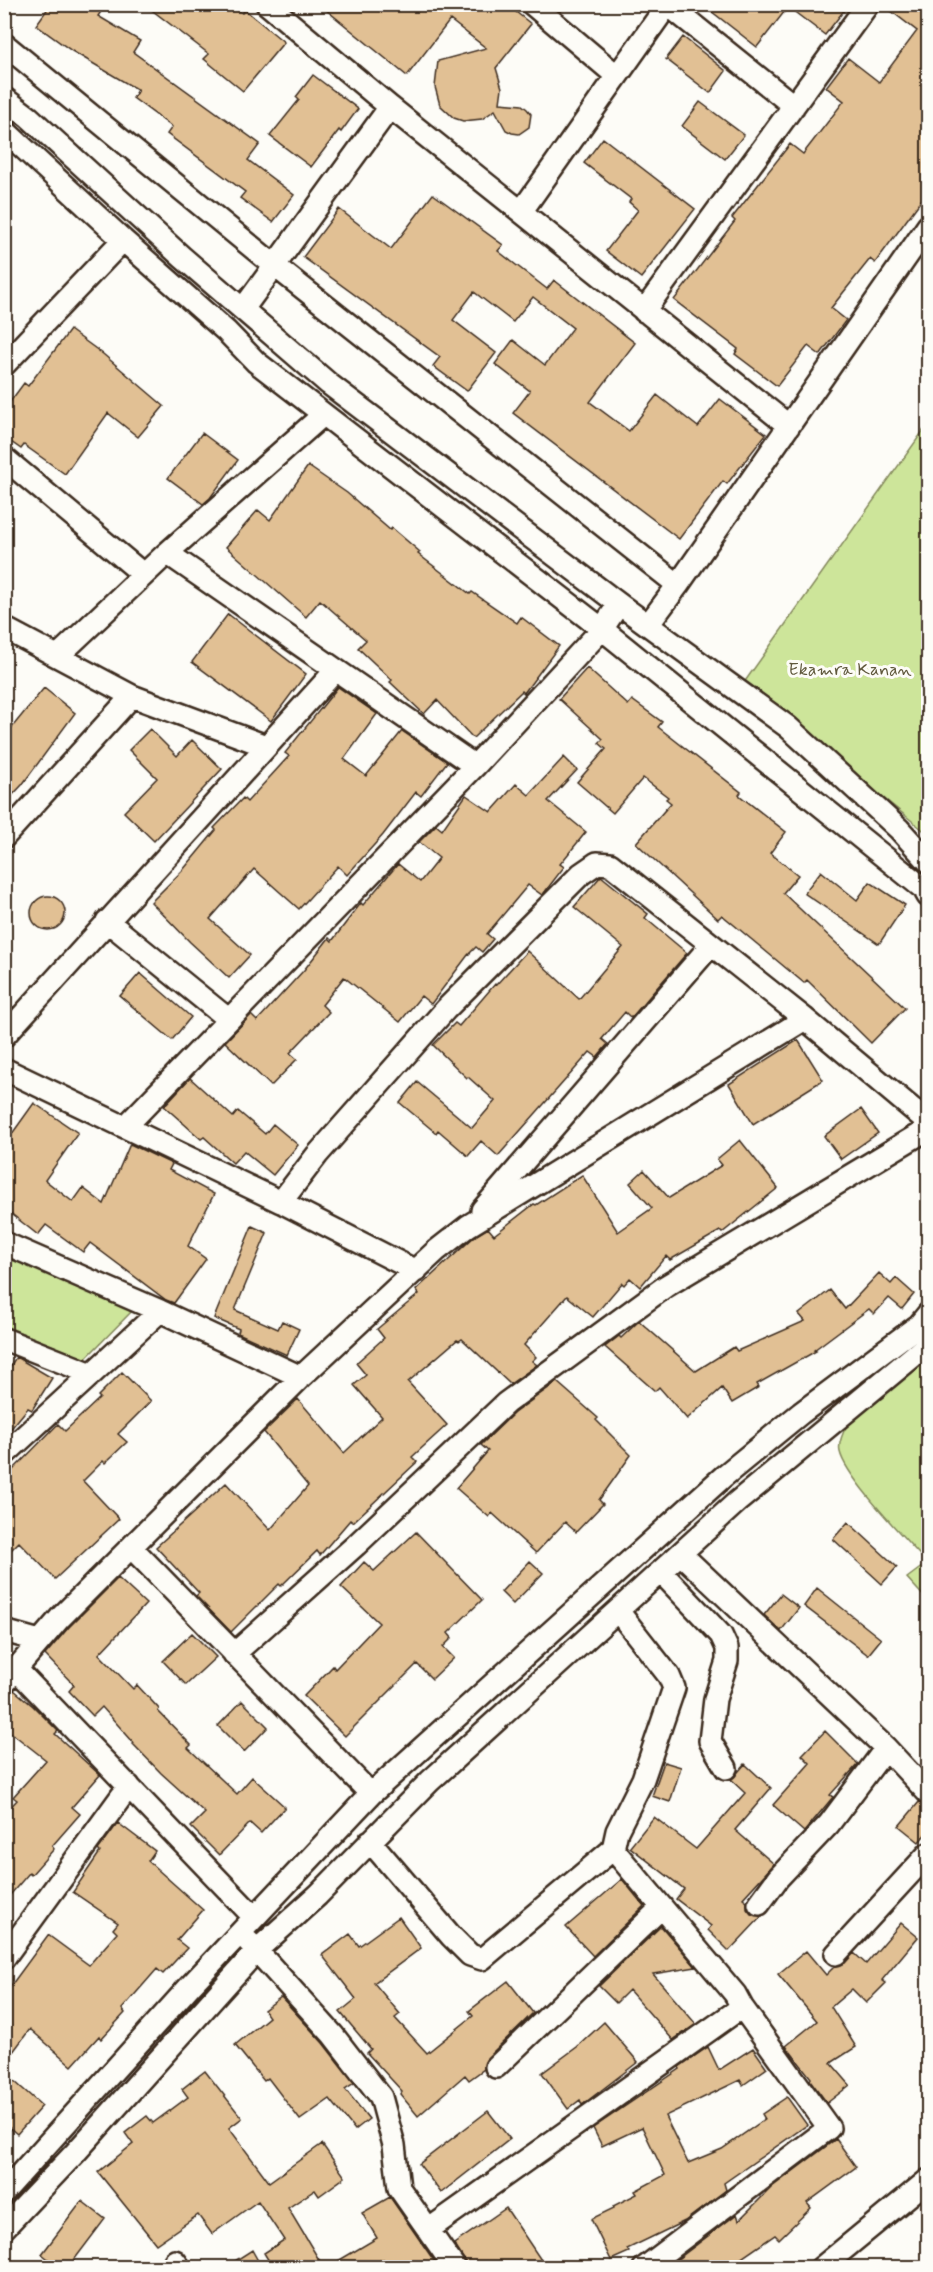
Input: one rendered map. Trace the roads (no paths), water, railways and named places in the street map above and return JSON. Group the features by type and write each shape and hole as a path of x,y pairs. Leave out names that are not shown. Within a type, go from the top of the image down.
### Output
{"street":[{"path":"532,4 617,76"},
{"path":"644,310 867,4"},
{"path":"521,212 668,5 794,106"},
{"path":"274,6 390,107 789,426"},
{"path":"4,44 275,266 678,585"},
{"path":"4,98 29,117 182,256 329,384 619,604 788,727 898,828 928,861"},
{"path":"243,309 390,107"},
{"path":"4,130 225,331 256,362 602,628 924,889 928,896"},
{"path":"648,625 928,226"},
{"path":"4,365 123,240"},
{"path":"163,276 182,256"},
{"path":"58,657 167,553 323,415"},
{"path":"4,458 144,575"},
{"path":"167,553 475,766"},
{"path":"125,1127 475,766 602,628 619,604"},
{"path":"4,627 132,696 266,746"},
{"path":"4,1036 336,670"},
{"path":"4,837 132,696"},
{"path":"281,1202 317,1155 446,1009 581,874 597,863 610,864 805,1019 928,1122"},
{"path":"107,921 229,1020"},
{"path":"455,2268 399,2188 394,2145 381,2097 333,2035 258,1949 247,1925 129,1786 10,1676 60,1618 301,1377 468,1226 711,945"},
{"path":"468,1226 805,1019"},
{"path":"4,1069 281,1202 416,1271"},
{"path":"234,1654 356,1545 506,1403 666,1286 928,1129"},
{"path":"4,1243 160,1311 301,1377"},
{"path":"4,1455 160,1311"},
{"path":"4,2192 247,1925 371,1794 724,1476 801,1413 919,1325 928,1314"},
{"path":"4,1339 92,1374"},
{"path":"4,2228 258,1949 318,1895 430,1782 737,1502 928,1344"},
{"path":"131,1547 371,1794"},
{"path":"681,1554 886,1748 928,1793"},
{"path":"661,1572 722,1635 727,1648 727,1661 715,1699 710,1741 726,1768"},
{"path":"370,1841 451,1936 470,1955 482,1959 613,1849 617,1831 643,1779 674,1688 669,1676 618,1611"},
{"path":"4,1630 40,1641"},
{"path":"759,1904 778,1878 829,1824 886,1748"},
{"path":"4,1958 129,1786"},
{"path":"613,1849 735,1994 829,2128 644,2268"},
{"path":"836,1954 928,1854"},
{"path":"496,2067 662,1907"},
{"path":"428,2230 742,2007"},
{"path":"821,2268 928,2180"}],"park label":[{"name":"Ekamra Kanan","path":"850,669"}]}
